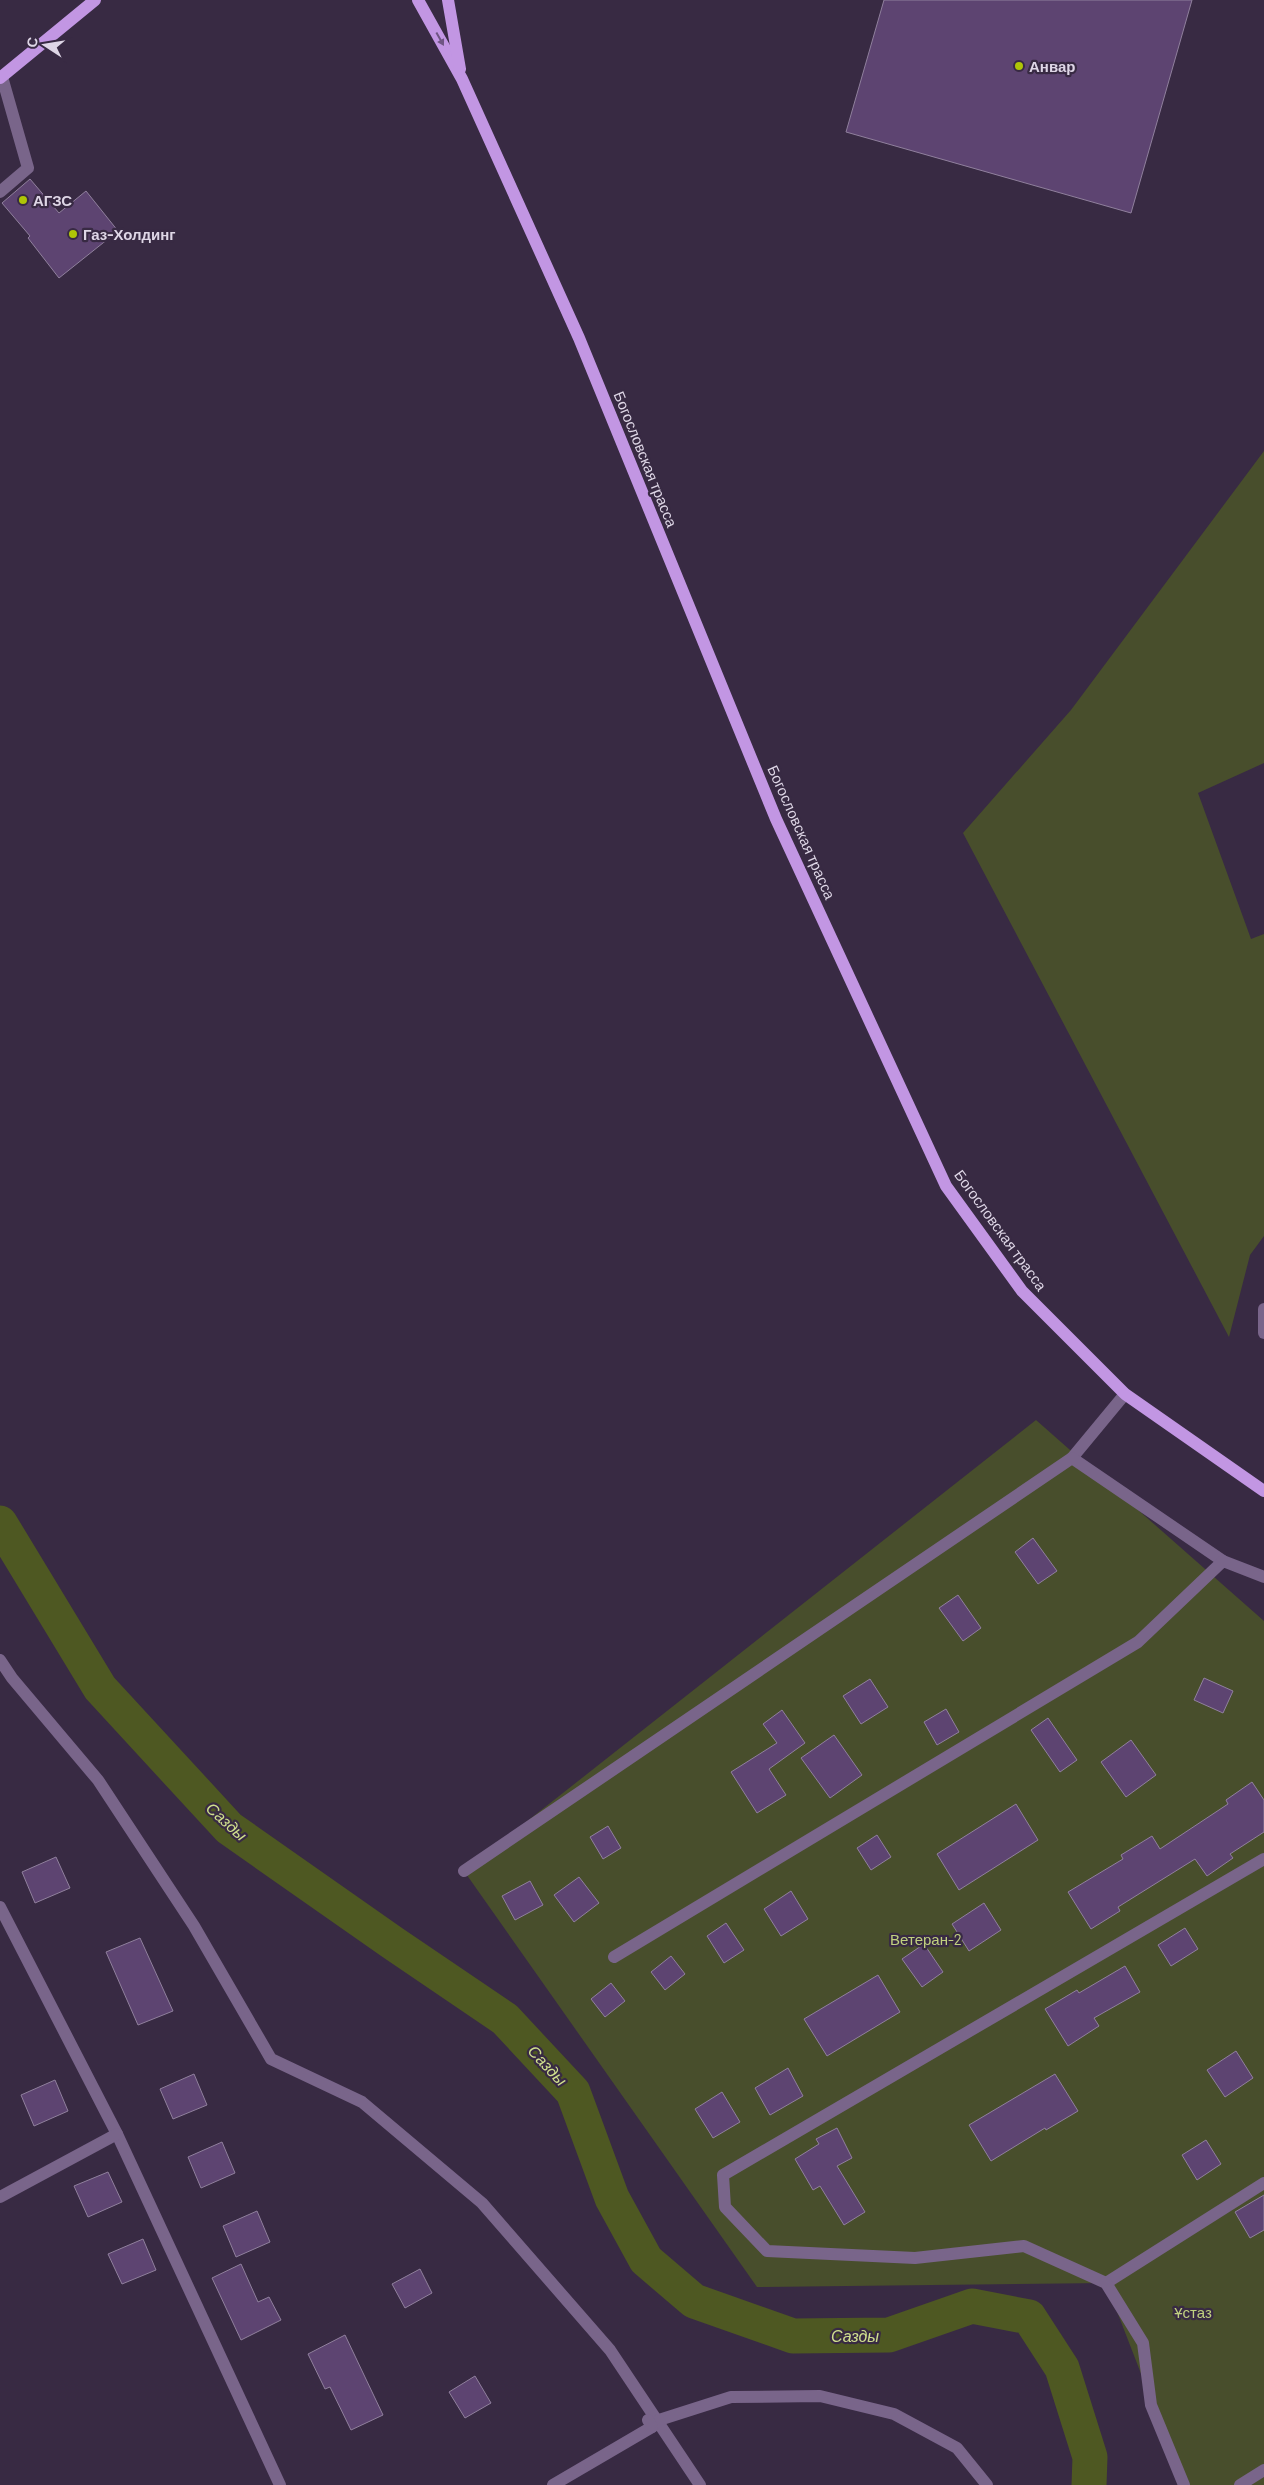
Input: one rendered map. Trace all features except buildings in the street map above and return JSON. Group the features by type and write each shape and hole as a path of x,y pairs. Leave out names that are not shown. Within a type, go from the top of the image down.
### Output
{"main road":[{"path":"1,77 95,0"},
{"path":"418,0 462,79"},
{"path":"448,0 462,79"},
{"name":"Богословская трасса","path":"462,79 580,338 776,819 946,1186 1022,1292 1125,1394 1264,1491"}],"street":[{"path":"0,192 28,168 1,77"},
{"path":"1264,1309 1264,1333"},
{"path":"464,1871 1072,1458 1125,1394"},
{"path":"1072,1458 1223,1561 1264,1577"},
{"path":"614,1957 1138,1642 1223,1561"},
{"path":"0,1660 12,1678 98,1780 194,1926 271,2058 362,2102 482,2203 610,2350 656,2424 700,2485"},
{"path":"1184,2485 1151,2405 1143,2343 1106,2283 1024,2246 915,2258 767,2251 725,2206 723,2175 1264,1859"},
{"path":"0,1907 117,2134 280,2485"},
{"path":"0,2196 117,2134"},
{"path":"1106,2283 1264,2183"},
{"path":"553,2485 656,2424 731,2397 820,2396 894,2414 957,2448 987,2485"},
{"path":"1240,2485 1264,2470"}],"green space":[{"path":"1264,451 1264,763 1198,793 1251,939 1264,934 1264,1236 1250,1255 1229,1337 963,833 1071,710"},
{"name":"Ветеран-2","path":"1036,1420 1264,1621 1264,2485 1184,2485 1106,2283 757,2287 464,1871"}],"waterway":[{"name":"Сазды","path":"0,1523 100,1688 229,1828 505,2019 573,2092 612,2198 646,2260 694,2301 793,2336 889,2335 972,2306 1029,2317 1062,2368 1090,2457 1089,2485"}],"place":[{"name":"Анвар","path":"1019,66"},
{"name":"АГЗС","path":"23,200"},
{"name":"Газ-Холдинг","path":"73,234"}],"park label":[{"name":"Ұстаз","path":"1193,2312"}]}
